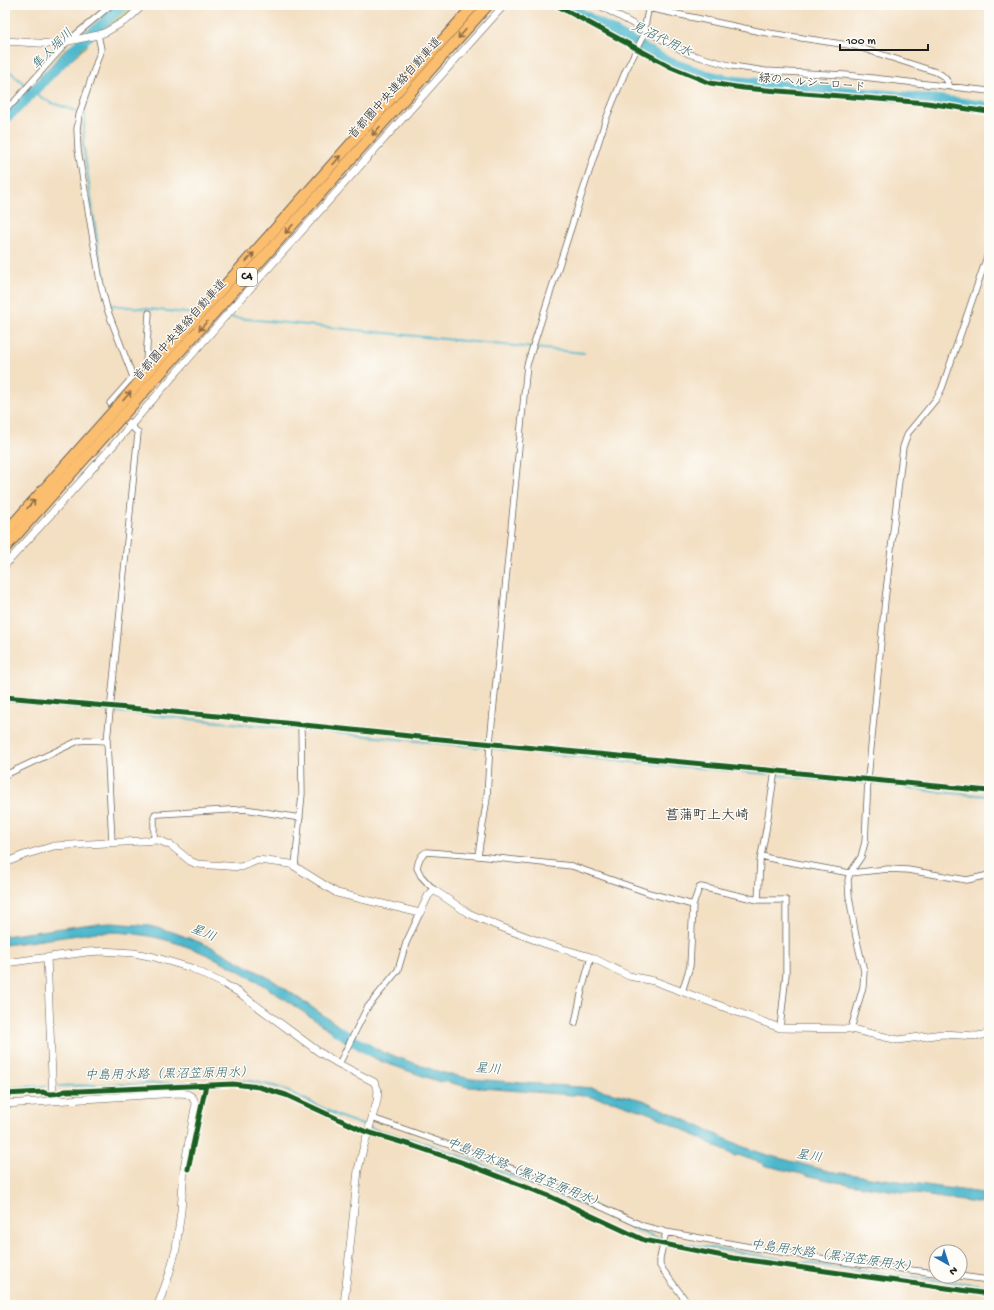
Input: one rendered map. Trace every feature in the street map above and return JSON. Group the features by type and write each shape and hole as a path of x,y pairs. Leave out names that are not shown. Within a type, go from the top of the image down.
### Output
{"highway":[{"name":"首都圏中央連絡自動車道","path":"5,533 474,5"},
{"name":"首都圏中央連絡自動車道","path":"5,548 488,5"}],"street":[{"path":"5,109 14,102 68,41 111,5"},
{"path":"5,41 54,44 98,35 128,19 142,5"},
{"path":"5,565 504,5"},
{"path":"598,5 689,54 732,66 765,71 845,75 989,91"},
{"path":"478,856 487,798 490,743 527,365 606,119 626,70 644,37 649,7 762,32 855,46 936,72 945,78 950,87"},
{"path":"98,35 102,49 79,116 77,129 78,150 100,280 107,309 133,377 110,403 138,433 107,742 112,842"},
{"path":"851,1029 863,987 864,970 856,936 849,896 848,880 850,873 863,849 886,592 903,447 908,433 937,398 942,388 989,251"},
{"path":"146,362 149,313"},
{"path":"5,697 207,715 989,791"},
{"path":"295,866 302,794 301,725"},
{"path":"5,775 78,741 87,740 107,742"},
{"path":"758,900 761,856 775,770"},
{"path":"154,839 155,814 245,809 300,818"},
{"path":"5,863 24,855 54,846 154,839 165,842 190,861 201,865 241,867 258,860 291,864 337,893 420,912"},
{"path":"693,905 649,893 572,866 427,852 423,854 417,868 421,876 434,890 459,907 480,918 546,944 591,957 629,976 654,981 780,1028 851,1029 898,1040 942,1034 977,1036 989,1034"},
{"path":"761,856 850,873 880,870 901,870 966,880 989,875"},
{"path":"682,992 690,966 693,905 697,891 701,887 758,900 786,900 786,974 780,1028"},
{"path":"339,1064 367,1008 398,970 406,944 420,912 428,896 434,890"},
{"path":"5,963 87,952 117,952 154,957 191,968 238,992 305,1042 339,1064 374,1082 378,1094 358,1170 344,1305"},
{"path":"47,957 53,1100"},
{"path":"575,1023 591,957"},
{"path":"5,1104 184,1093 189,1094 194,1100 196,1108 184,1168 178,1242 169,1275 158,1305"},
{"path":"371,1121 475,1154 567,1191 636,1224 665,1234 852,1263 928,1272"},
{"path":"665,1234 662,1245 660,1266 689,1305"},
{"path":"968,1277 989,1280"}],"green space":[{"path":"117,5 121,5 94,28 90,29"},
{"path":"126,5 138,5 116,23 100,28"},
{"path":"80,45 88,45 66,64 5,124 5,120 17,110"},
{"path":"70,46 74,47 15,109 5,117 5,113"}],"water":[{"path":"112,923 149,926 173,932 212,947 271,979 349,1033 345,1041 289,1002 231,967 201,952 170,941 136,934 94,932 75,936 5,945 5,936 91,924"},
{"path":"360,1041 385,1053 440,1072 472,1079 592,1088 643,1100 741,1146 764,1154 828,1171 989,1194 989,1205 836,1182 763,1165 738,1155 735,1156 654,1115 616,1102 586,1096 468,1087 442,1081 440,1082 380,1061 356,1048"}],"waterway":[{"name":"隼人堀川","path":"5,118 15,110 77,46 123,5"},
{"name":"見沼代用水","path":"565,5 670,63 705,75 732,81 936,100 989,107"},
{"path":"5,67 33,92 49,102 85,114 83,143 99,254 111,305 195,314"},
{"path":"227,317 584,353"},
{"path":"5,701 769,774"},
{"path":"777,775 864,783"},
{"path":"873,783 938,792 989,796"},
{"name":"星川","path":"336,1030 371,1051"},
{"name":"中島用水路（黒沼笠原用水）","path":"59,1086 250,1081 274,1086 343,1118 377,1130 425,1143 461,1156 578,1203 638,1231 667,1241 851,1270 989,1286"},
{"name":"中島用水路（黒沼笠原用水）","path":"5,1088 45,1086"}],"cycle path":[{"name":"緑のヘルシーロード","path":"556,5 671,67 710,83 743,88 927,103 989,112"},
{"path":"5,697 207,715 419,737 989,791"},
{"path":"5,1094 43,1092 52,1094 64,1091 233,1084 259,1087 286,1095 364,1131 461,1162 549,1196 644,1240 733,1258 989,1294"},
{"path":"188,1169 206,1085"}],"district":[{"name":"菖蒲町上大崎","path":"707,816"}]}
